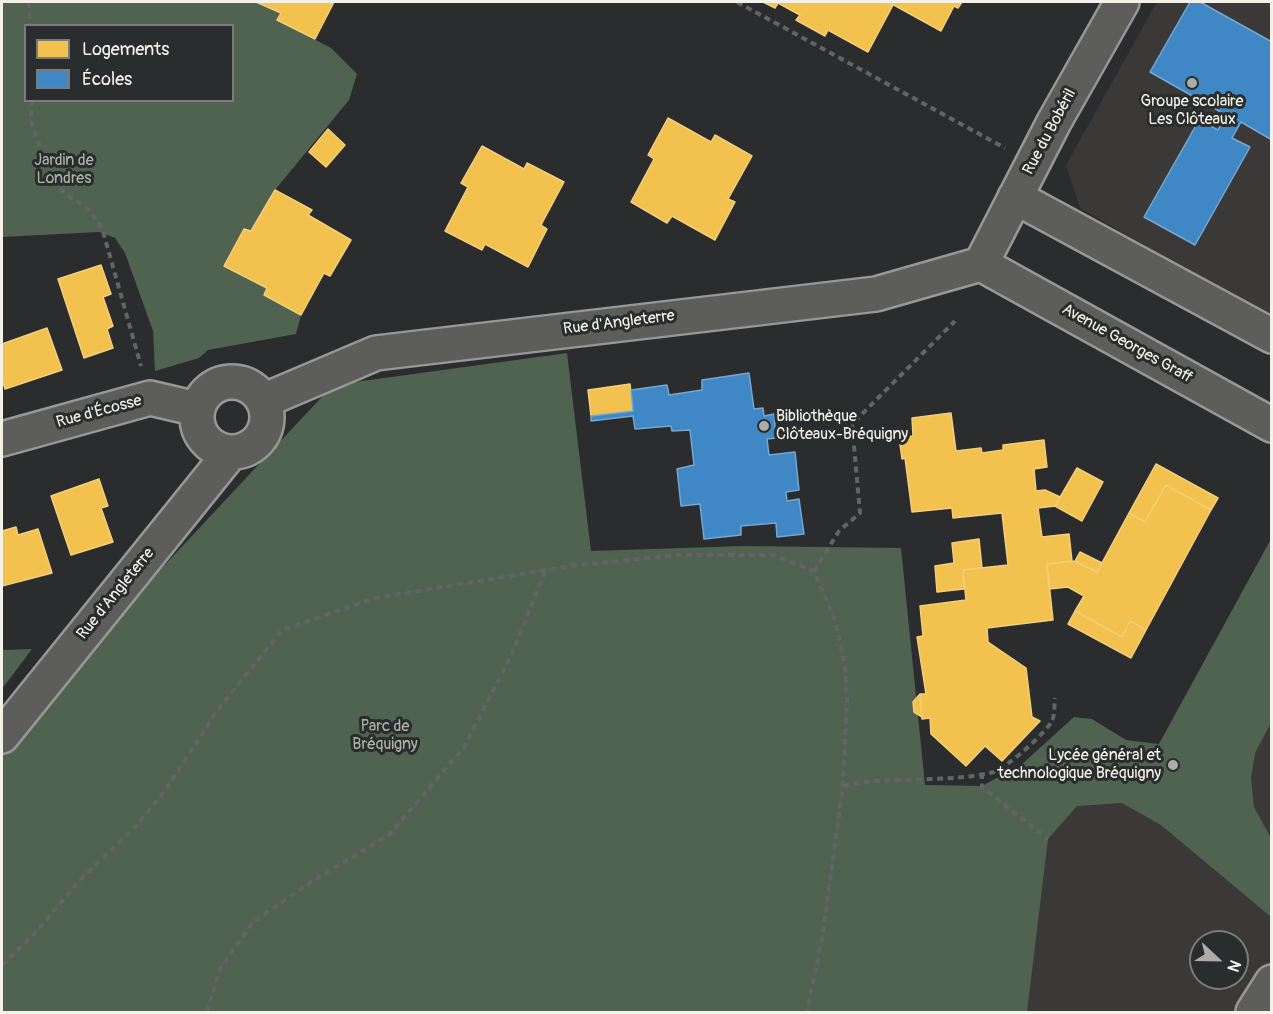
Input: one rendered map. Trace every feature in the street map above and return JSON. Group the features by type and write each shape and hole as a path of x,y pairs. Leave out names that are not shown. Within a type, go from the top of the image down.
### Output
{"street":[{"name":"Rue du Bobéril","path":"981,264 1032,163 1122,2"},
{"path":"1015,197 1272,336"},
{"name":"Rue d'Angleterre","path":"263,401 376,353 876,294 981,264"},
{"name":"Avenue Georges Graff","path":"981,264 1272,425"},
{"path":"228,382 242,383 254,390 263,401 267,415 265,429 257,441 245,449 231,452 219,450 208,443 197,421 197,409 204,396 214,386 228,382"},
{"name":"Rue d'Écosse","path":"2,439 150,398 197,409"},
{"name":"Rue d'Angleterre","path":"2,736 231,452"},
{"path":"1253,1012 1272,982"}],"path":[{"path":"29,2 30,24"},
{"path":"736,2 1032,163"},
{"path":"31,102 31,120 47,168 64,193 87,208 102,228 150,398"},
{"path":"814,571 839,531 860,513 852,424 955,321"},
{"path":"2,965 35,933 79,881 136,826 165,791 217,711 282,630 375,598 546,568 680,555 773,555 814,571 834,618 845,664 847,700 843,786 822,939 807,1012"},
{"path":"207,1012 220,969 253,921 317,878 389,835 465,747 511,656 546,568"},
{"path":"843,786 871,780 948,777 996,771 1036,740 1052,721 1055,698"},
{"path":"982,773 982,786 1048,839"}],"shaded area":[{"name":"Groupe scolaire Les Clôteaux","path":"1157,2 1271,2 1271,318 1080,208 1066,165"},
{"name":"Lycée général et technologique Bréquigny","path":"1271,539 1271,1012 906,1012 925,785 982,786 1159,744"}],"green space":[{"name":"Jardin de Londres","path":"2,2 256,2 281,13 277,20 331,48 357,74 349,100 275,190 251,231 244,229 225,265 267,288 264,296 301,315 296,334 208,350 199,358 155,371 153,331 125,253 115,238 99,232 2,237"},
{"name":"Parc de Bréquigny","path":"567,353 591,551 743,546 901,548 925,785 982,786 1021,765 1074,717 1092,719 1126,740 1159,744 1271,539 1271,723 1255,753 1251,778 1254,807 1271,838 1271,917 1161,825 1122,803 1077,806 1048,839 1027,1012 2,1012 2,739 333,385"},
{"path":"32,649 2,689 2,650"}],"building: Logements":[{"path":"256,2 334,2 315,39 277,20 281,13"},
{"path":"763,2 887,2 893,5 868,52 828,30 825,36 796,20 800,15 778,3 775,8"},
{"path":"894,2 962,2 958,8 954,6 941,31 892,4"},
{"path":"668,118 711,142 715,135 752,156 728,199 735,202 715,240 672,216 667,223 631,202 654,159 648,155"},
{"path":"328,129 345,145 326,167 309,152"},
{"path":"482,146 524,169 527,163 564,182 541,225 547,229 528,267 485,244 482,250 445,231 468,187 461,183"},
{"path":"275,190 312,210 308,215 351,240 330,276 324,273 301,315 264,295 267,288 224,266 244,229 251,231"},
{"path":"101,265 111,294 103,297 113,326 107,329 113,348 84,358 58,279"},
{"path":"47,328 62,370 5,389 2,378 2,344"},
{"path":"630,384 633,411 591,416 588,390"},
{"path":"951,413 956,451 981,448 982,453 1003,450 1003,445 1044,440 1047,467 1034,469 1036,491 1045,490 1060,497 1055,506 1038,508 1042,537 1069,534 1072,561 1047,564 1053,620 987,628 988,642 1026,668 1032,717 1040,721 1002,761 985,746 966,766 931,734 930,718 922,719 920,694 926,694 917,637 923,636 920,606 966,600 963,570 1008,565 1002,513 953,518 952,508 912,512 905,458 902,459 899,437 913,436 912,418"},
{"path":"1156,464 1218,498 1211,510 1166,485 1145,522 1129,513"},
{"path":"1077,468 1103,482 1082,521 1055,506"},
{"path":"99,479 108,506 101,508 113,542 71,555 51,496"},
{"path":"1166,485 1211,510 1146,630 1130,621 1122,637 1075,611 1084,596 1068,587 1049,589 1047,564 1075,561 1097,572 1129,513 1145,522"},
{"path":"16,527 18,535 38,529 52,573 2,586 2,531"},
{"path":"979,539 982,568 963,570 964,589 937,592 935,566 954,563 952,543"},
{"path":"1080,552 1102,563 1097,572 1075,561"},
{"path":"1075,611 1122,637 1130,621 1146,630 1131,658 1068,624"},
{"path":"920,694 922,717 914,712 913,702"}],"building: Écoles":[{"path":"1190,2 1200,2 1272,42 1272,140 1241,122 1232,138 1250,147 1195,245 1144,217 1199,120 1218,130 1226,115 1150,72"},
{"path":"749,373 754,409 763,408 764,416 774,414 776,438 767,439 769,455 795,452 799,490 786,492 787,501 799,499 804,534 777,537 776,523 741,526 741,535 704,539 700,504 681,506 677,469 694,465 690,430 672,431 671,426 635,429 633,416 591,421 591,416 633,411 631,390 667,385 669,395 702,390 702,380"}],"place":[{"name":"Groupe scolaire Les Clôteaux","path":"1192,83"},
{"name":"Bibliothèque Clôteaux-Bréquigny","path":"764,426"},
{"name":"Lycée général et technologique Bréquigny","path":"1173,765"}]}
